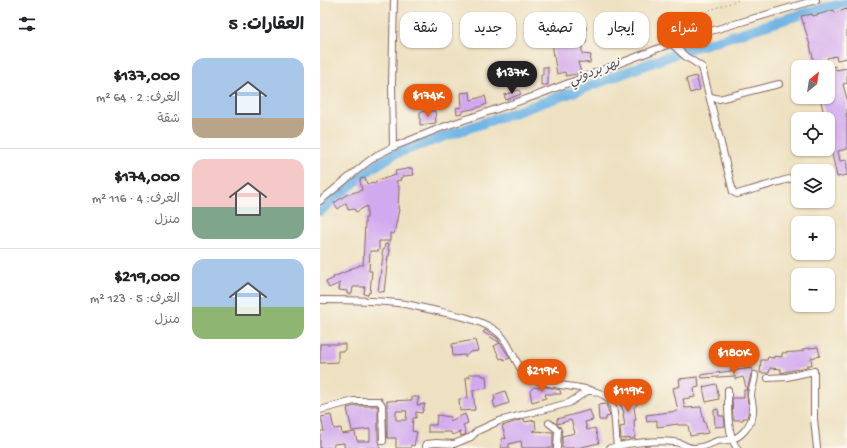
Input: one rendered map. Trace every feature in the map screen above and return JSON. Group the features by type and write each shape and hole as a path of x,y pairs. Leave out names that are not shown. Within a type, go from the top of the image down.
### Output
{"street":[{"path":"393,147 392,83 394,0"},
{"path":"712,30 816,0"},
{"path":"320,201 364,164 393,147 665,48"},
{"path":"676,48 685,56 702,66 733,192 737,194 791,178"},
{"path":"711,98 719,99 779,84"},
{"path":"320,300 405,304 476,321 495,330 502,336 523,372 531,378 602,393 610,399 613,410 617,446"},
{"path":"768,378 787,377 814,371 814,419 817,448"},
{"path":"610,448 617,446 652,445 673,442 694,448 722,440 732,440 743,433 752,418 753,404 751,396 755,375"},
{"path":"426,448 426,444 454,444 471,437 477,431 499,421 569,403 589,390"},
{"path":"728,390 732,440 737,448"},
{"path":"320,410 354,401 380,402 382,405 383,441"},
{"path":"548,423 558,430 557,448"}],"path":[{"path":"704,12 739,0"}],"building":[{"path":"847,9 847,58 837,60 836,56 827,58 827,60 813,60 801,16 812,14 813,16 834,10 835,13"},
{"path":"553,48 582,48 582,54 591,55 590,63 578,62 581,73 566,76 565,72 557,74"},
{"path":"835,66 836,70 847,68 847,83 843,84 847,99 847,149 838,151 840,161 847,160 847,175 837,177 832,156 835,156 835,112 823,112 822,104 835,104"},
{"path":"543,67 548,67 548,85 541,85"},
{"path":"696,76 700,90 690,93 686,79"},
{"path":"519,90 521,94 506,100 504,95"},
{"path":"470,92 471,100 485,96 487,104 457,114 456,108 462,107 461,93"},
{"path":"435,111 436,123 420,125 420,112"},
{"path":"412,168 414,175 404,176 400,178 401,180 396,181 399,187 399,209 394,234 390,233 390,241 379,241 379,251 370,251 369,271 372,271 370,293 369,292 368,295 364,294 365,287 353,287 352,294 347,294 347,291 339,290 340,283 329,288 326,282 334,278 333,277 359,265 363,265 365,218 367,218 367,206 356,212 354,209 348,210 346,203 338,209 334,203 346,195 362,190 360,179 365,178 367,184 376,183 376,181 396,175 395,171"},
{"path":"385,244 389,244 388,250 390,250 384,292 378,291 382,255"},
{"path":"485,330 497,338 510,358 504,360 503,358 500,359 494,346 500,343 483,332"},
{"path":"475,340 478,351 470,352 465,357 465,355 453,356 452,344"},
{"path":"320,344 345,344 345,351 338,351 338,362 320,363"},
{"path":"818,347 820,356 811,358 812,365 807,365 807,367 781,373 781,369 770,368 769,373 760,373 761,360 767,360 768,357 774,358 774,356 782,357 782,353 803,351 803,349"},
{"path":"752,368 753,371 747,390 743,377 735,379 735,376 702,378 701,375"},
{"path":"469,374 482,374 482,376 486,376 487,388 473,390 475,410 460,411 459,399 468,398 466,377 470,377"},
{"path":"698,377 699,387 694,388 695,397 683,399 685,408 701,407 708,433 690,436 688,425 678,424 657,427 657,420 647,422 646,415 678,411 673,388 680,386 679,379"},
{"path":"716,384 719,399 706,402 703,387"},
{"path":"542,386 560,390 561,394 545,394 546,398 532,402 530,391 534,387 539,388"},
{"path":"636,388 637,405 634,407 636,420 634,420 635,438 621,439 620,427 625,426 624,413 617,396"},
{"path":"744,390 747,390 749,409 747,418 743,418 743,420 733,420 732,398 744,398"},
{"path":"505,391 509,403 495,408 493,401 495,400 494,395"},
{"path":"412,397 419,397 417,405 425,404 422,413 416,412 416,418 413,418 412,431 417,432 414,446 411,445 410,448 396,448 396,438 387,438 387,401 412,400","holes":["396,411 407,411 406,420 396,420"]},
{"path":"606,404 610,416 606,417 606,420 599,420 598,405"},
{"path":"355,406 378,407 378,441 380,448 344,448 344,443 334,444 333,448 320,448 320,431 324,431 321,417 331,415 334,429 341,428 342,434 355,432 357,441 370,441 370,429 352,431 347,408"},
{"path":"718,409 719,416 724,416 725,426 715,427 714,410"},
{"path":"590,410 593,420 585,422 587,430 595,428 599,443 577,448 562,448 562,436 575,433 571,420 557,424 557,419"},
{"path":"465,414 468,423 463,425 466,434 461,436 460,432 452,435 451,432 428,432 428,425 436,425 437,415 451,417 450,421"},
{"path":"524,419 525,422 535,420 536,430 532,431 553,432 553,448 522,448 521,441 509,444 509,448 501,448 502,438 506,439 502,426"}],"waterway":[{"name":"نهر بردوني","path":"320,211 372,168 394,154 579,90 688,49 812,11 847,3"}]}
